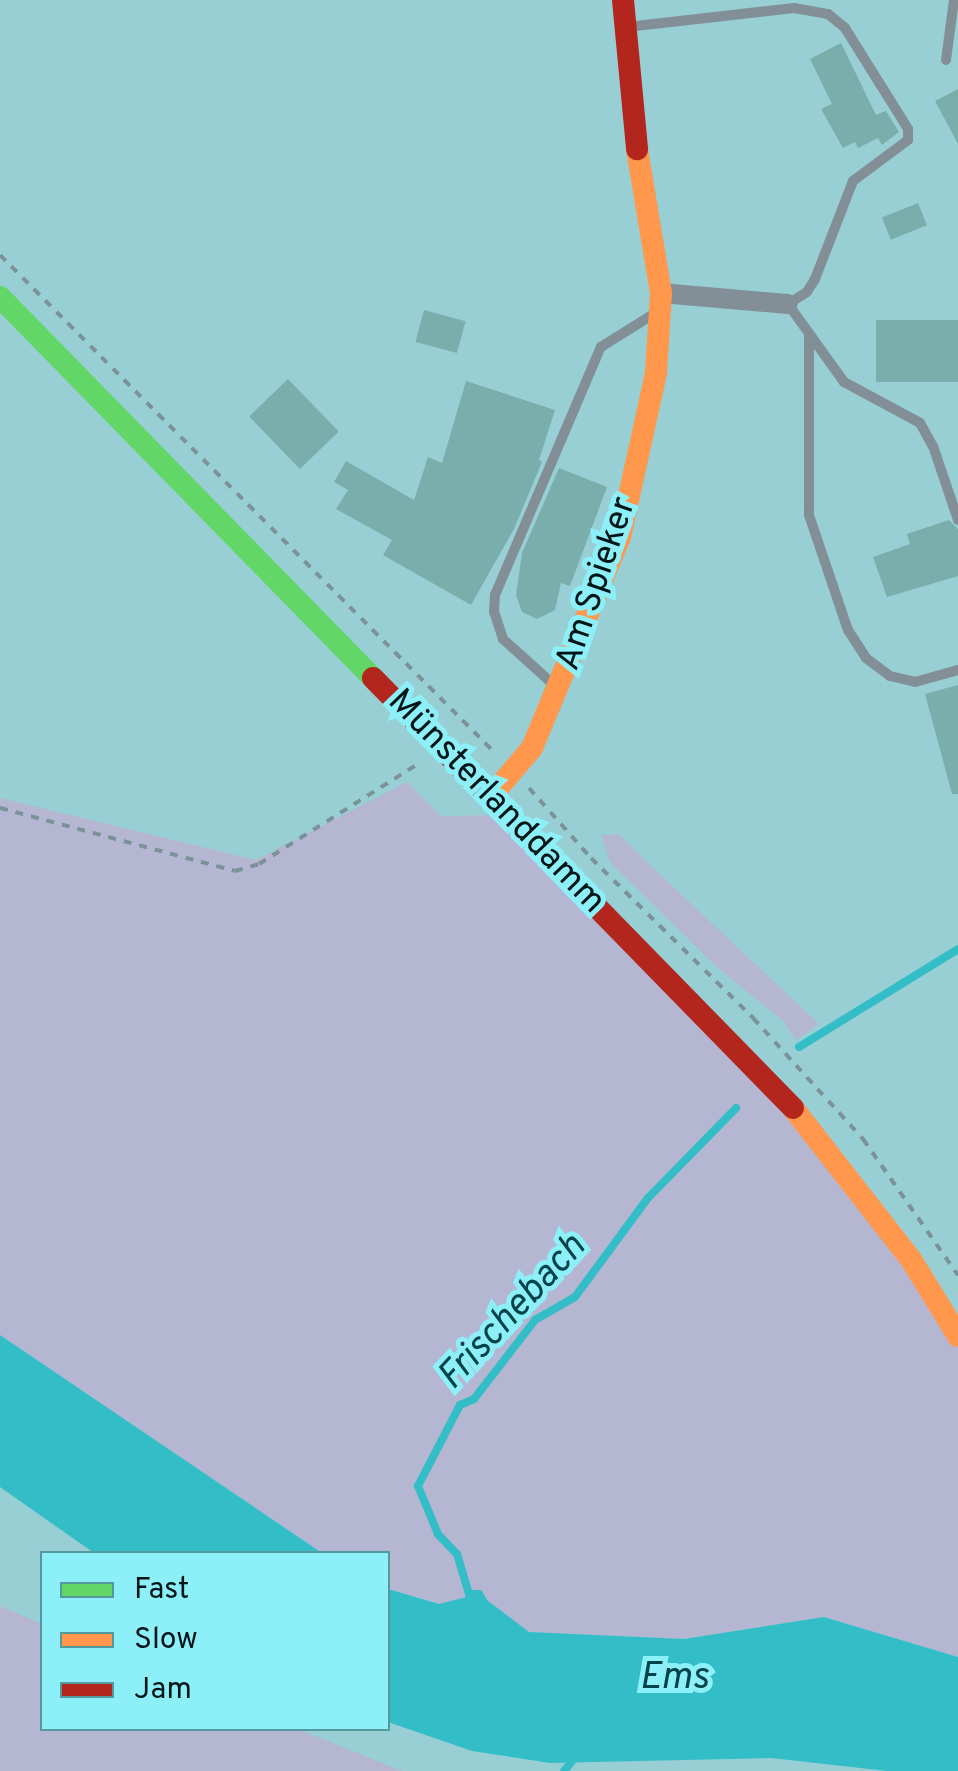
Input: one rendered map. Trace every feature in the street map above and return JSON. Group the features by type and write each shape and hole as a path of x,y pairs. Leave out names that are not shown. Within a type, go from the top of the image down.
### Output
{"main road":[{"name":"Am Spieker","path":"491,796 532,748 620,537 656,373 661,301 639,173 623,0"},
{"name":"Münsterlanddamm","path":"0,296 786,1100 912,1261 958,1336"}],"street":[{"path":"661,301 788,304"}],"lane":[{"path":"946,60 954,0"},
{"path":"624,27 794,8 828,14 845,28 908,130 908,140 853,180 816,279 807,292 788,304 844,382 920,423 933,446 958,520"},
{"path":"559,690 503,639 494,612 495,595 601,347 661,301"},
{"path":"809,334 809,515 848,630 866,658 890,676 915,682 958,670"}],"path":[{"path":"0,808 235,871 259,864 406,774 440,744"}],"shaded area":[{"path":"407,782 441,816 509,815 729,1040 958,1336 958,1657 824,1617 684,1639 529,1632 479,1594 440,1604 390,1590 390,1551 319,1551 0,1335 0,798 256,860"},
{"path":"619,834 819,1024 796,1040 782,1020 717,967 610,862 601,835"},
{"path":"0,1606 40,1623 40,1731 303,1731 402,1771 0,1771"}],"water":[{"path":"0,1335 319,1551 91,1551 0,1487"},
{"name":"Ems","path":"390,1590 439,1604 479,1594 529,1632 684,1639 824,1617 958,1657 958,1771 887,1771 771,1758 550,1763 472,1751 390,1723"}],"building":[{"path":"841,43 876,115 886,111 899,132 882,145 878,138 858,148 855,142 843,148 821,109 832,104 810,59"},
{"path":"958,89 958,144 935,101"},
{"path":"918,203 927,225 891,240 882,218"},
{"path":"424,310 466,321 457,353 415,342"},
{"path":"876,320 958,320 958,382 876,382"},
{"path":"288,379 339,432 300,469 249,417"},
{"path":"466,381 555,410 539,460 542,462 514,529 471,605 383,555 392,540 336,509 348,490 334,482 346,461 414,500 428,457 442,463"},
{"path":"559,468 607,487 570,586 561,583 555,610 537,619 522,612 516,595 522,553"},
{"path":"949,520 958,529 958,576 887,597 873,557 910,544 907,534"},
{"path":"958,685 958,794 952,794 925,694"}],"waterway":[{"name":"Frischebach","path":"799,1047 958,949"},
{"name":"Frischebach","path":"483,1601 479,1594 469,1594 457,1554 438,1534 418,1486 460,1405 474,1399 535,1320 575,1297 648,1198 736,1108"},
{"path":"564,1771 577,1755"}],"traffic: fast":[{"path":"0,297 373,678"}],"traffic: slow":[{"path":"491,796 532,748 620,537 656,373 661,293 637,149"},
{"path":"793,1108 912,1261 958,1336"}],"traffic: jam":[{"path":"623,0 637,149"},
{"path":"373,678 793,1108"}]}
